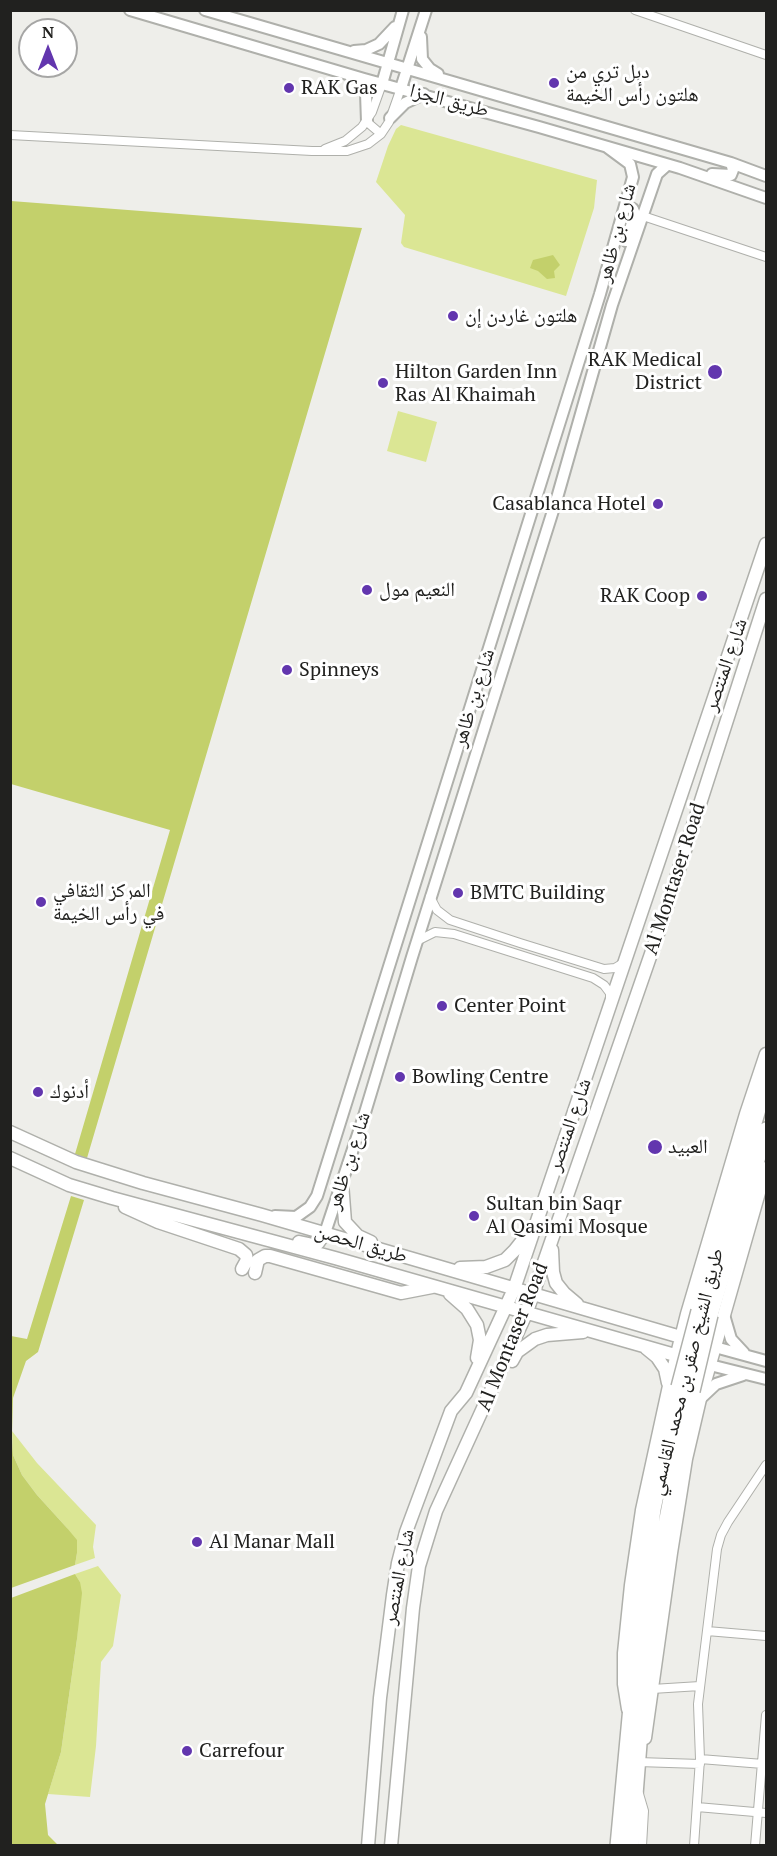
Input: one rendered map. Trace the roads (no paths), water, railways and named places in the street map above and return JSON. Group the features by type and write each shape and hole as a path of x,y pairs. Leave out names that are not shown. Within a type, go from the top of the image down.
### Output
{"highway":[{"name":"طريق الشيخ صقر بن محمد القاسمي","path":"618,1845 641,1600 653,1509 766,1083"},
{"name":"طريق الشيخ صقر بن محمد القاسمي","path":"705,1313 766,1130"},
{"name":"طريق الشيخ صقر بن محمد القاسمي","path":"632,1845 654,1586 685,1391"}],"main road":[{"name":"شارع المنتصر","path":"368,1845 380,1698 398,1563 415,1507 451,1411 466,1393 514,1288 766,544"},
{"name":"Al Montaser Road","path":"391,1845 419,1566 436,1511 526,1314 656,939 766,599"},
{"path":"685,1391 710,1365 715,1347 705,1313 746,1114 766,1054"},
{"name":"طريق الحصن","path":"10,1132 76,1162 143,1183 325,1233 715,1347"},
{"name":"طريق الحصن","path":"10,1158 69,1185 112,1198 710,1365"},
{"path":"639,1758 646,1734 686,1459 685,1391 677,1355 681,1337 705,1313 766,1168"},
{"path":"342,1183 345,1222 358,1236 390,1252"},
{"path":"112,1198 148,1218 243,1251 247,1260 242,1269"},
{"path":"439,1267 470,1269 486,1267 505,1260 538,1220"},
{"path":"193,1221 225,1221 313,1245 323,1239 325,1233"},
{"path":"552,1240 553,1272 556,1283 564,1293 583,1308"},
{"path":"255,1273 258,1260 270,1256 400,1293 440,1288 467,1309 479,1331 480,1352 466,1393"},
{"path":"655,1329 677,1324 705,1313"},
{"path":"488,1401 517,1352 535,1339 548,1335 591,1331"},
{"path":"643,1346 657,1357 668,1376 685,1391"},
{"path":"398,1563 403,1562 409,1565 412,1572 413,1608"}],"street":[{"name":"طريق الجزا","path":"130,10 680,168 766,198"},
{"name":"طريق الجزا","path":"205,10 731,163 766,176"},
{"path":"312,151 332,147 345,141 367,122 382,84 403,10"},
{"path":"10,135 312,151 353,150 368,144 381,134 390,117 426,10"},
{"path":"635,10 766,55"},
{"path":"346,51 366,50 379,44 399,22"},
{"path":"421,28 422,59 430,69 449,80"},
{"path":"344,73 361,85 366,93 367,122 381,134"},
{"path":"390,117 405,103 424,94"},
{"name":"شارع بن ظاهر","path":"262,1215 296,1217 310,1207 317,1196 626,206 633,177 632,170 630,164 607,147"},
{"path":"680,168 729,177 732,174 731,163"},
{"name":"شارع بن ظاهر","path":"325,1233 573,446 593,368 619,285 657,174 666,165"},
{"path":"619,285 620,261 635,214 633,209 626,206"},
{"path":"643,216 766,257"},
{"path":"593,368 594,353 604,318 602,313 595,310"},
{"path":"530,519 522,564 523,568 533,572"},
{"path":"430,897 437,910 450,920 599,968 615,968 626,961"},
{"path":"442,931 442,923 450,920"},
{"path":"417,941 428,934 442,931 593,978 604,985 610,993 611,1007"},
{"path":"593,978 600,972 599,968"},
{"path":"379,1002 372,1035 373,1042 380,1045 388,1037"},
{"path":"705,1313 742,1352 749,1356"},
{"path":"715,1347 766,1361"},
{"path":"710,1365 766,1379"},
{"path":"685,1391 708,1391 726,1380 748,1375"},
{"path":"694,1845 700,1761 698,1704 717,1549 721,1535 766,1465"},
{"path":"707,1631 766,1636"},
{"path":"652,1689 700,1686"},
{"path":"755,1845 762,1813 766,1715"},
{"path":"639,1758 763,1764"},
{"path":"636,1791 644,1806 642,1845"},
{"path":"697,1808 762,1813"}],"place":[{"name":"دبل تري من هلتون رأس الخيمة","path":"554,83"},
{"name":"RAK Gas","path":"289,88"},
{"name":"هلتون غاردن إن","path":"453,316"},
{"name":"RAK Medical District","path":"715,372"},
{"name":"Hilton Garden Inn Ras Al Khaimah","path":"383,383"},
{"name":"Casablanca Hotel","path":"658,504"},
{"name":"النعيم مول","path":"367,590"},
{"name":"RAK Coop","path":"702,596"},
{"name":"Spinneys","path":"287,670"},
{"name":"BMTC Building","path":"458,893"},
{"name":"المركز الثقافي في رأس الخيمة","path":"41,902"},
{"name":"Center Point","path":"442,1006"},
{"name":"Bowling Centre","path":"400,1077"},
{"name":"أدنوك","path":"38,1092"},
{"name":"العبيد","path":"655,1147"},
{"name":"Sultan bin Saqr Al Qasimi Mosque","path":"474,1216"},
{"name":"Al Manar Mall","path":"197,1542"},
{"name":"Carrefour","path":"187,1751"}]}
